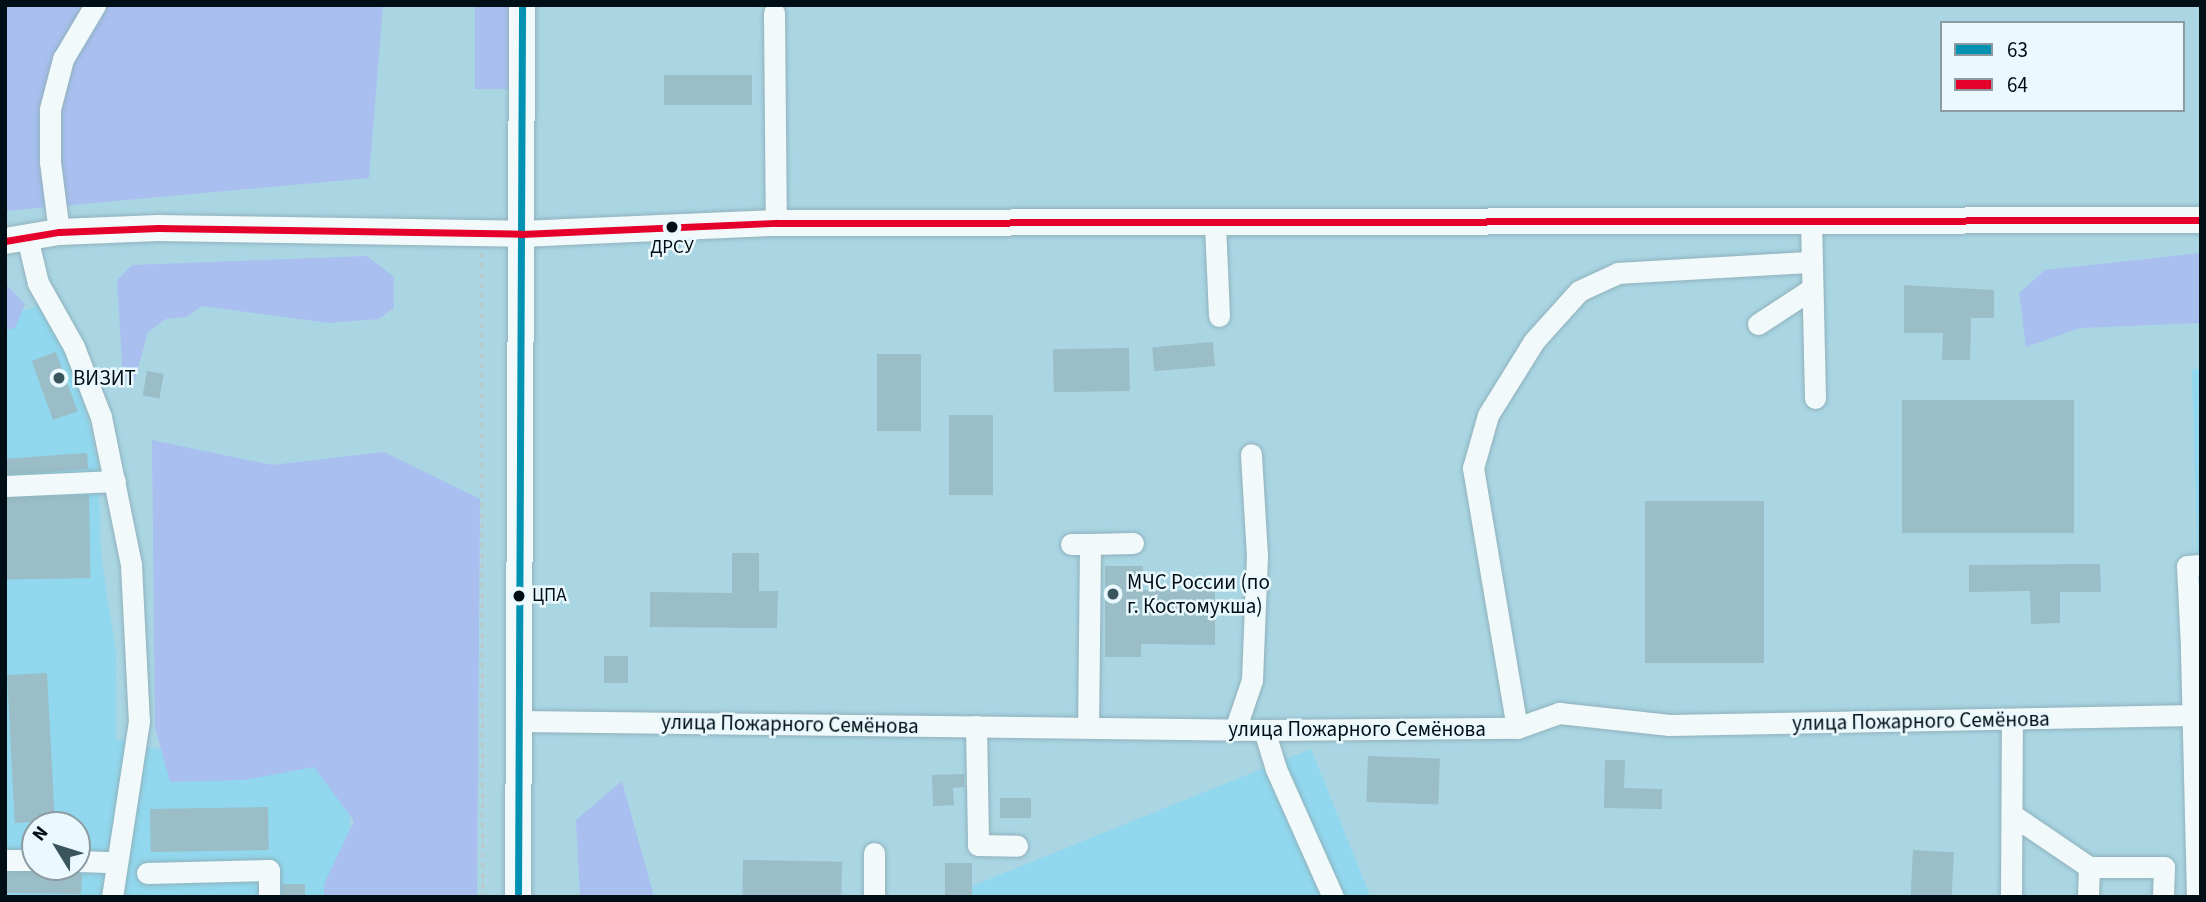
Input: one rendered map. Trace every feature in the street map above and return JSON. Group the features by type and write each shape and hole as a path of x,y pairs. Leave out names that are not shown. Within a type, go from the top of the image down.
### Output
{"main road":[{"path":"518,897 522,5"},
{"path":"16,239 59,232 171,228 521,234 776,223 2201,220"}],"street":[{"path":"59,232 50,162 50,109 63,59 95,5"},
{"path":"774,13 776,223"},
{"path":"1811,221 1810,290 1815,398"},
{"path":"1215,224 1219,316"},
{"path":"16,239 74,347 101,417 131,565 139,721 112,897"},
{"path":"1517,728 1474,468 1488,415 1534,341 1578,291 1618,273 1811,262"},
{"path":"1758,324 1810,290"},
{"path":"1235,730 1252,680 1257,556 1251,454"},
{"path":"5,486 115,481"},
{"path":"1088,727 1081,544 1133,543"},
{"path":"2197,897 2193,715 2196,647 2187,566 2201,565"},
{"name":"улица Пожарного Семёнова","path":"519,721 1265,730 1517,728 1559,713 1669,725 2193,715"},
{"path":"2011,897 2014,816 2012,720"},
{"path":"976,726 978,845 1017,846"},
{"path":"1265,730 1276,769 1333,897"},
{"path":"2014,816 2089,867 2164,867 2163,897"},
{"path":"874,853 874,897"},
{"path":"91,861 116,862"},
{"path":"2088,897 2089,867"},
{"path":"147,873 269,870 269,897"}],"path":[{"path":"482,233 483,897"}],"shaded area":[{"path":"5,5 383,5 369,178 5,211"},
{"path":"475,5 514,5 514,89 475,89"},
{"path":"2201,253 2201,323 2080,328 2026,347 2019,293 2045,270"},
{"path":"367,256 394,277 394,308 379,319 329,323 202,306 186,317 166,319 148,332 135,379 123,378 117,280 132,265"},
{"path":"5,283 25,304 15,328 5,330"},
{"path":"46,303 76,372 98,462 101,555 116,653 116,739 233,767 301,749 351,779 347,897 5,897 5,317"},
{"path":"2192,369 2201,369 2201,669"},
{"path":"152,440 272,465 384,452 480,499 477,897 324,897 324,884 354,821 314,767 244,780 170,782 155,727"},
{"path":"1311,749 1369,897 945,897"},
{"path":"622,781 654,897 580,897 576,820"}],"building":[{"path":"664,75 752,75 752,105 664,105"},
{"path":"1904,285 1994,290 1994,318 1971,318 1970,360 1942,360 1943,333 1904,333"},
{"path":"1213,342 1215,366 1154,371 1152,347"},
{"path":"1129,348 1130,391 1054,392 1053,349"},
{"path":"56,352 78,411 53,420 32,361"},
{"path":"877,354 921,354 921,431 877,431"},
{"path":"147,371 164,374 159,399 143,396"},
{"path":"1902,400 2074,400 2074,533 1902,533"},
{"path":"949,415 993,415 993,495 949,495"},
{"path":"87,453 88,469 6,475 5,459"},
{"path":"89,495 90,578 6,579 5,496"},
{"path":"1645,501 1764,501 1764,663 1645,663"},
{"path":"732,553 759,553 759,591 778,591 777,628 650,627 650,592 732,593"},
{"path":"2100,564 2101,592 2060,592 2060,623 2031,624 2030,591 1969,592 1969,565"},
{"path":"1105,566 1143,566 1143,590 1215,590 1215,645 1141,644 1141,657 1105,657"},
{"path":"604,656 628,656 628,683 604,683"},
{"path":"47,673 54,811 21,811 21,823 15,823 7,675"},
{"path":"1368,756 1440,759 1438,804 1366,802"},
{"path":"1605,760 1625,760 1624,788 1662,789 1662,809 1604,808"},
{"path":"964,774 964,787 953,788 954,805 933,806 932,775"},
{"path":"1000,798 1031,798 1031,818 1000,818"},
{"path":"268,807 269,850 151,852 150,809"},
{"path":"1913,850 1954,852 1952,897 1911,897"},
{"path":"743,860 842,862 841,897 742,897"},
{"path":"945,863 972,863 972,897 945,897"},
{"path":"21,871 21,881 82,881 81,894 5,893 5,873"},
{"path":"282,884 305,884 305,897 282,897"}],"transit line":[{"name":"63","path":"518,897 522,5"},
{"name":"64","path":"5,241 59,232 158,228 521,234 776,223 2201,220"}],"place":[{"name":"ДРСУ","path":"672,227"},
{"name":"ВИЗИТ","path":"59,378"},
{"name":"МЧС России (по г. Костомукша)","path":"1113,594"},
{"name":"ЦПА","path":"519,596"}]}
